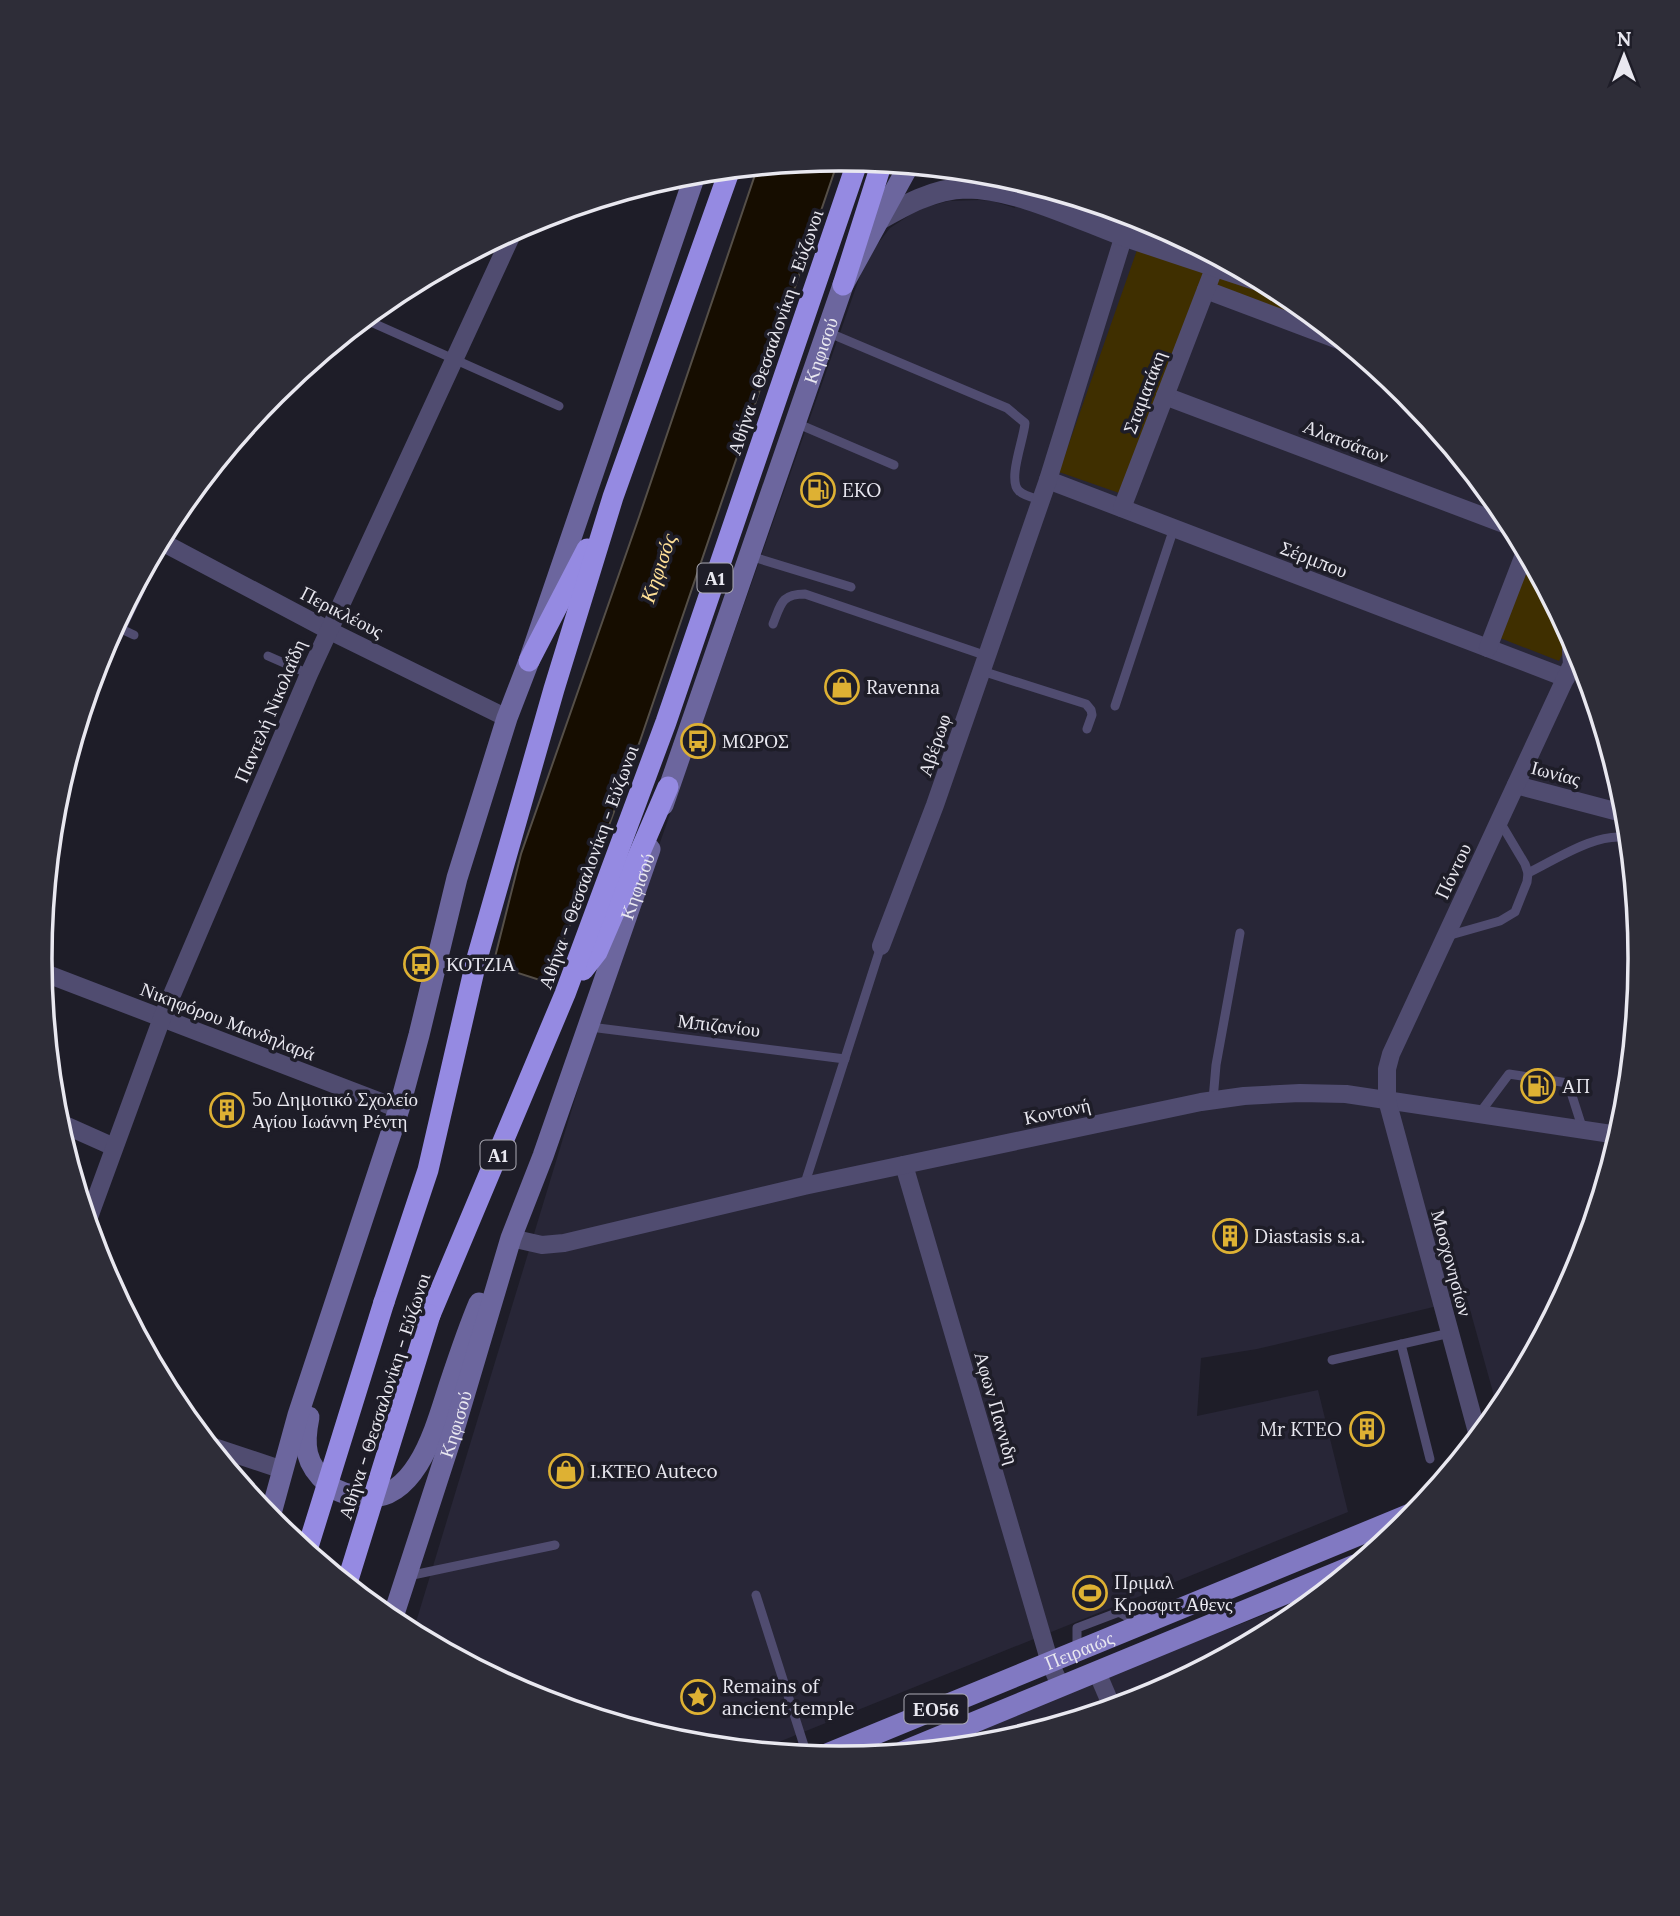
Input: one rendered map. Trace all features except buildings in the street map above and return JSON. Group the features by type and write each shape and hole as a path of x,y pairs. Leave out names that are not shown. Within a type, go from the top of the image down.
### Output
{"highway":[{"name":"Αθήνα - Θεσσαλονίκη - Εύζωνοι","path":"350,1574 430,1315 565,994 666,722 854,171"},
{"path":"843,285 879,172"},
{"name":"Αθήνα - Θεσσαλονίκη - Εύζωνοι","path":"310,1540 428,1170 476,962 531,763 613,497 726,179"},
{"path":"529,661 613,497"},
{"path":"565,994 597,952 668,787"}],"main road":[{"name":"Κηφισού","path":"396,1608 456,1423 511,1238 589,1027 653,840 668,787 843,285 904,173"},
{"path":"274,1505 298,1415 399,1109 457,878 507,718 529,661 692,185"},
{"path":"330,1319 305,1438 308,1458 317,1474 331,1487 347,1495 368,1497 387,1493 403,1482 427,1448 479,1303 511,1238"},
{"name":"Πειραιώς","path":"847,1746 1388,1523"},
{"name":"Πειραιώς","path":"931,1740 1326,1577"}],"street":[{"path":"877,221 918,199 940,191 979,189 1021,198 1215,266"},
{"name":"Αβέρωφ","path":"881,946 935,805 1048,480 1124,235"},
{"name":"Παντελή Νικολαΐδη","path":"93,1207 162,1018 328,629 507,245"},
{"name":"Σταματάκη","path":"1122,508 1215,266"},
{"path":"1206,290 1318,332"},
{"name":"Αλατσάτων","path":"1165,396 1495,521"},
{"name":"Σέρμπου","path":"1048,480 1488,648 1572,667"},
{"name":"Περικλέους","path":"169,546 507,718"},
{"path":"1488,648 1521,562"},
{"name":"Πόντου","path":"1387,1100 1387,1069 1391,1054 1572,668"},
{"name":"Ιωνίας","path":"1516,785 1613,811"},
{"name":"Νικηφόρου Μανδηλαρά","path":"53,976 399,1109"},
{"name":"Κοντονή","path":"511,1238 542,1245 564,1243 804,1186 1213,1100 1300,1093 1346,1094 1607,1133"},
{"name":"Μοσχονησίων","path":"1387,1100 1475,1424"},
{"path":"72,1128 114,1147"},
{"name":"Αφων Παννιδη","path":"904,1165 1050,1663 1061,1687"},
{"path":"228,1452 284,1470"},
{"path":"1097,1672 1108,1698"}],"lane":[{"path":"374,323 559,405"},
{"path":"827,331 1007,408 1019,416 1025,423 1014,474 1016,486 1020,492 1041,500"},
{"path":"796,422 894,465"},
{"path":"1115,706 1174,528"},
{"path":"750,556 851,587"},
{"path":"773,624 780,604 787,597 805,594 1086,704 1092,715 1087,729"},
{"path":"124,630 134,635"},
{"path":"268,656 309,674"},
{"path":"1446,936 1507,918 1515,912 1528,873 1499,821"},
{"path":"1528,873 1596,840 1618,837"},
{"path":"1213,1100 1216,1065 1240,933"},
{"name":"Αβέρωφ","path":"804,1186 881,946"},
{"name":"Μπιζανίου","path":"589,1027 845,1059"},
{"path":"1479,1114 1509,1074 1556,1081 1567,1083 1583,1130"},
{"path":"1332,1360 1450,1333"},
{"path":"1401,1344 1430,1459"},
{"path":"406,1576 555,1545"},
{"path":"757,1595 804,1745"}],"shaded area":[{"path":"1019,192 1093,212 1188,252 1278,303 1319,333 1397,401 1465,479 1495,520 1522,564 1568,657 1601,754 1621,855 1628,958 1626,1010 1621,1061 1601,1162 1568,1259 1522,1352 1494,1397 1467,1299 1257,1349 1201,1358 1197,1416 1318,1390 1348,1512 777,1743 737,1739 636,1719 539,1686 446,1640 416,1622 609,987 866,259 890,228 919,209 949,201 979,200 1015,208"},
{"path":"1137,250 1257,290 1303,321 1203,285 1122,494 1059,472"},
{"path":"1526,571 1565,650 1559,661 1500,638"},
{"path":"1289,1605 1234,1640 1141,1686 1044,1719 954,1737"}],"water":[{"name":"Κηφισός","path":"835,171 640,741 590,877 546,982 493,965 521,854 755,175"}],"place":[{"name":"EKO","path":"818,490"},
{"name":"Ravenna","path":"842,687"},
{"name":"ΜΩΡΟΣ","path":"698,741"},
{"name":"ΚΟΤΖΙΑ","path":"421,964"},
{"name":"ΑΠ","path":"1538,1086"},
{"name":"5ο Δημοτικό Σχολείο Αγίου Ιωάννη Ρέντη","path":"227,1110"},
{"name":"Diastasis s.a.","path":"1230,1236"},
{"name":"Mr KTEO","path":"1367,1429"},
{"name":"Ι.ΚΤΕΟ Auteco","path":"566,1471"},
{"name":"Πριμαλ Κροσφιτ Αθενς","path":"1090,1593"},
{"name":"Remains of ancient temple","path":"698,1697"}]}
